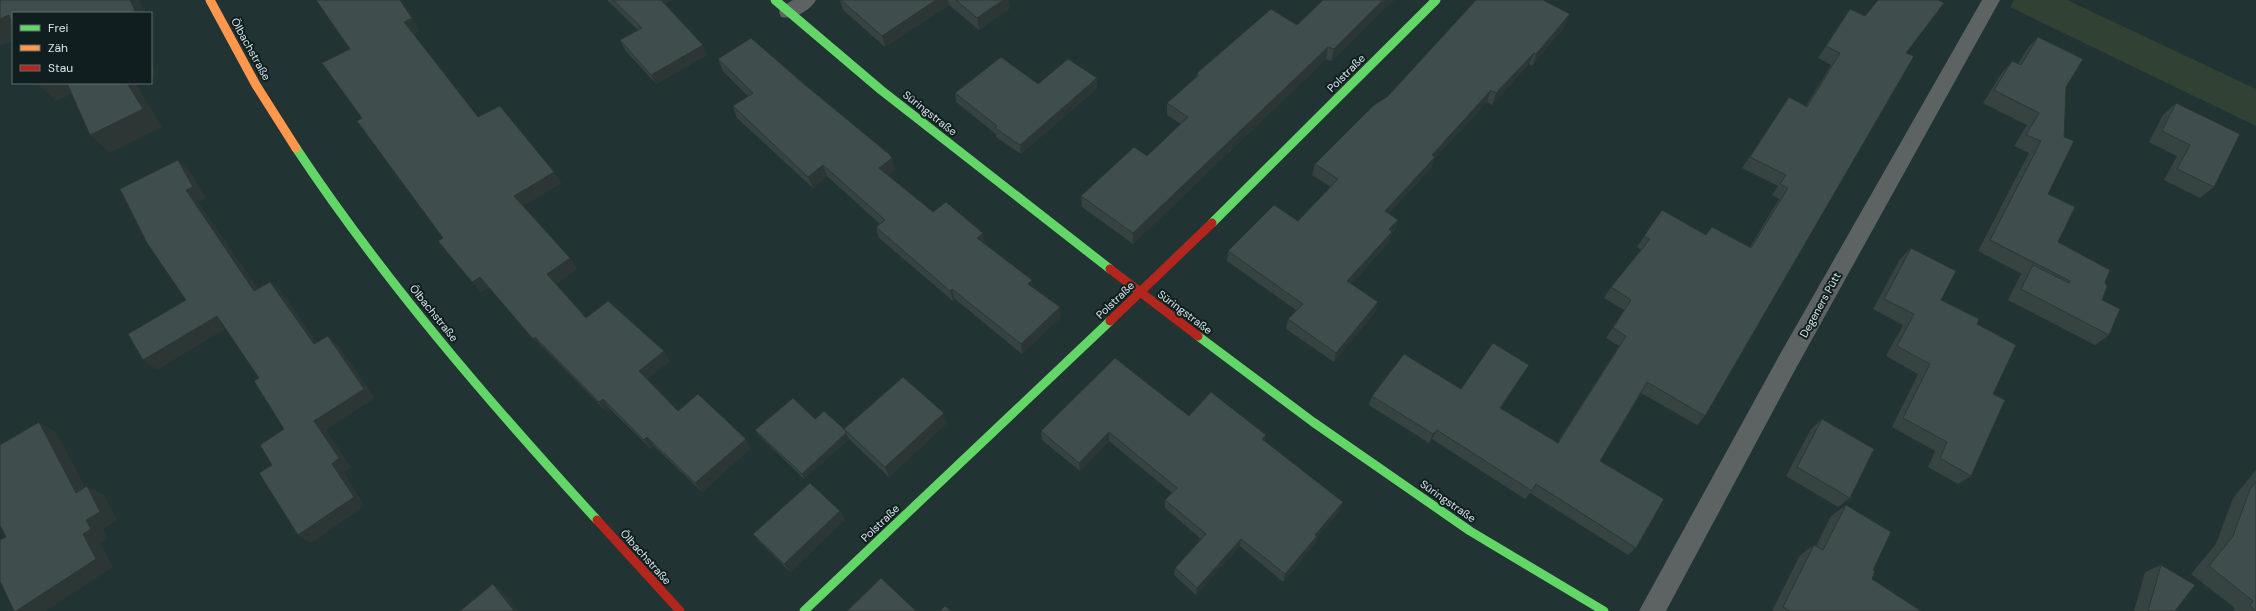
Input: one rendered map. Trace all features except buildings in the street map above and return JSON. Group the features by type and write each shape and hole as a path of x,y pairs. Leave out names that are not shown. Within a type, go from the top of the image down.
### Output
{"street":[{"name":"Ölbachstraße","path":"210,0 246,67 281,124 332,200 388,275 506,421 680,611"},
{"path":"781,6 807,0"},
{"name":"Polstraße","path":"804,611 1188,247 1436,0"},
{"name":"Degeners Pütt","path":"1652,611 1787,364 1991,0"},
{"name":"Süringstraße","path":"781,6 881,90 1139,292 1313,422 1470,531 1604,611"}],"green space":[{"path":"2014,0 2067,0 2256,89 2256,126 2010,7"}],"traffic: fast":[{"path":"775,0 881,90 1110,269"},
{"path":"1212,223 1436,0"},
{"path":"296,148 364,247 439,341 517,432 597,520"},
{"path":"804,611 1110,321"},
{"path":"1198,336 1313,422 1470,531 1604,611"}],"traffic: slow":[{"path":"210,0 256,85 296,148"}],"traffic: jam":[{"path":"1110,321 1212,223"},
{"path":"1110,269 1198,336"},
{"path":"597,520 680,611"}]}
